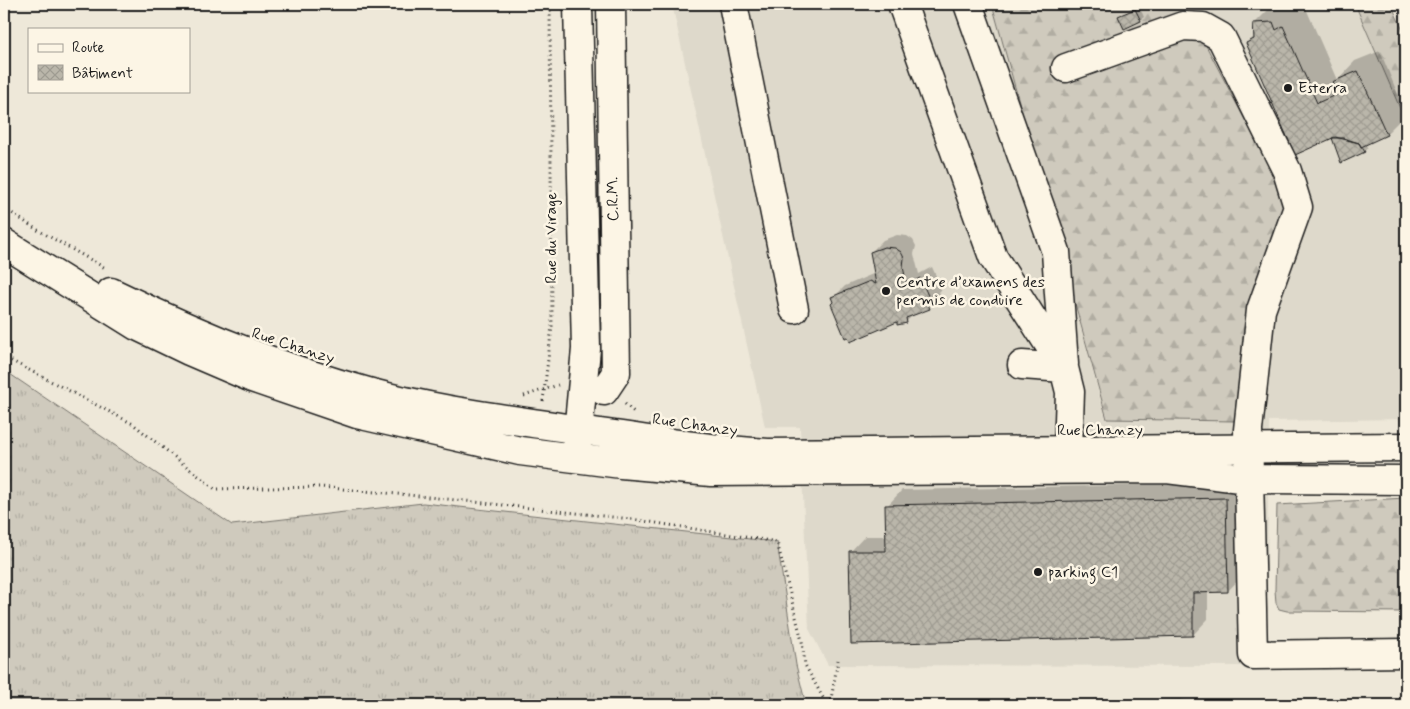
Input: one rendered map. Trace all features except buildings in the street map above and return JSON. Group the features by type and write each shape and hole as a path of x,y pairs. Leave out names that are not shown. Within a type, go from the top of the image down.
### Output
{"main road":[{"name":"Rue du Virage","path":"576,458 579,430 594,389 586,325 578,4"},
{"name":"C.R.M.","path":"594,389 616,373 611,4"},
{"path":"733,4 794,310"},
{"path":"902,4 994,257 1064,368"},
{"path":"968,4 1056,252 1064,368 1070,392 1068,450"},
{"path":"1066,68 1183,26 1203,27 1220,37 1287,172 1298,207 1261,310 1246,449 1254,654 1406,654"},
{"name":"Rue Chanzy","path":"4,230 77,274 128,300 201,334 270,360 383,396 438,408 540,424 691,447 768,453 1406,448"},
{"path":"4,243 137,326 189,352 252,378 342,409 504,448 576,458 711,472 1167,469 1248,479 1406,480"},
{"path":"1022,365 1064,368"}],"path":[{"name":"Rue du Virage","path":"540,424 552,326 550,4"},
{"path":"4,208 36,229 112,271"},
{"path":"4,354 8,359 133,424 215,489 320,487 419,496 631,519 777,542 802,641 805,665 828,705"},
{"name":"Rue Chanzy","path":"523,396 554,385 594,389 616,396 641,416"},
{"path":"828,705 838,660"}],"shaded area":[{"path":"672,4 992,4 1106,419 1235,421 1247,307 1288,202 1186,39 1187,4 1355,4 1406,122 1406,419 1269,421 1266,666 828,665 809,629 800,427 765,427"}],"green space":[{"path":"992,4 1187,4 1186,38 1201,36 1288,202 1247,307 1235,421 1107,419"},
{"path":"1355,4 1391,4 1406,37 1406,122"},
{"path":"4,370 232,525 423,503 777,542 796,665 806,705 4,705"},
{"path":"1406,498 1406,612 1287,611 1279,609 1276,603 1275,590 1277,505"},
{"path":"1180,700 1196,705 1073,705 1083,703"}],"place":[{"name":"Esterra","path":"1288,88"},
{"name":"Centre d’examens des permis de conduire","path":"886,291"},
{"name":"parking C1","path":"1038,572"}]}
